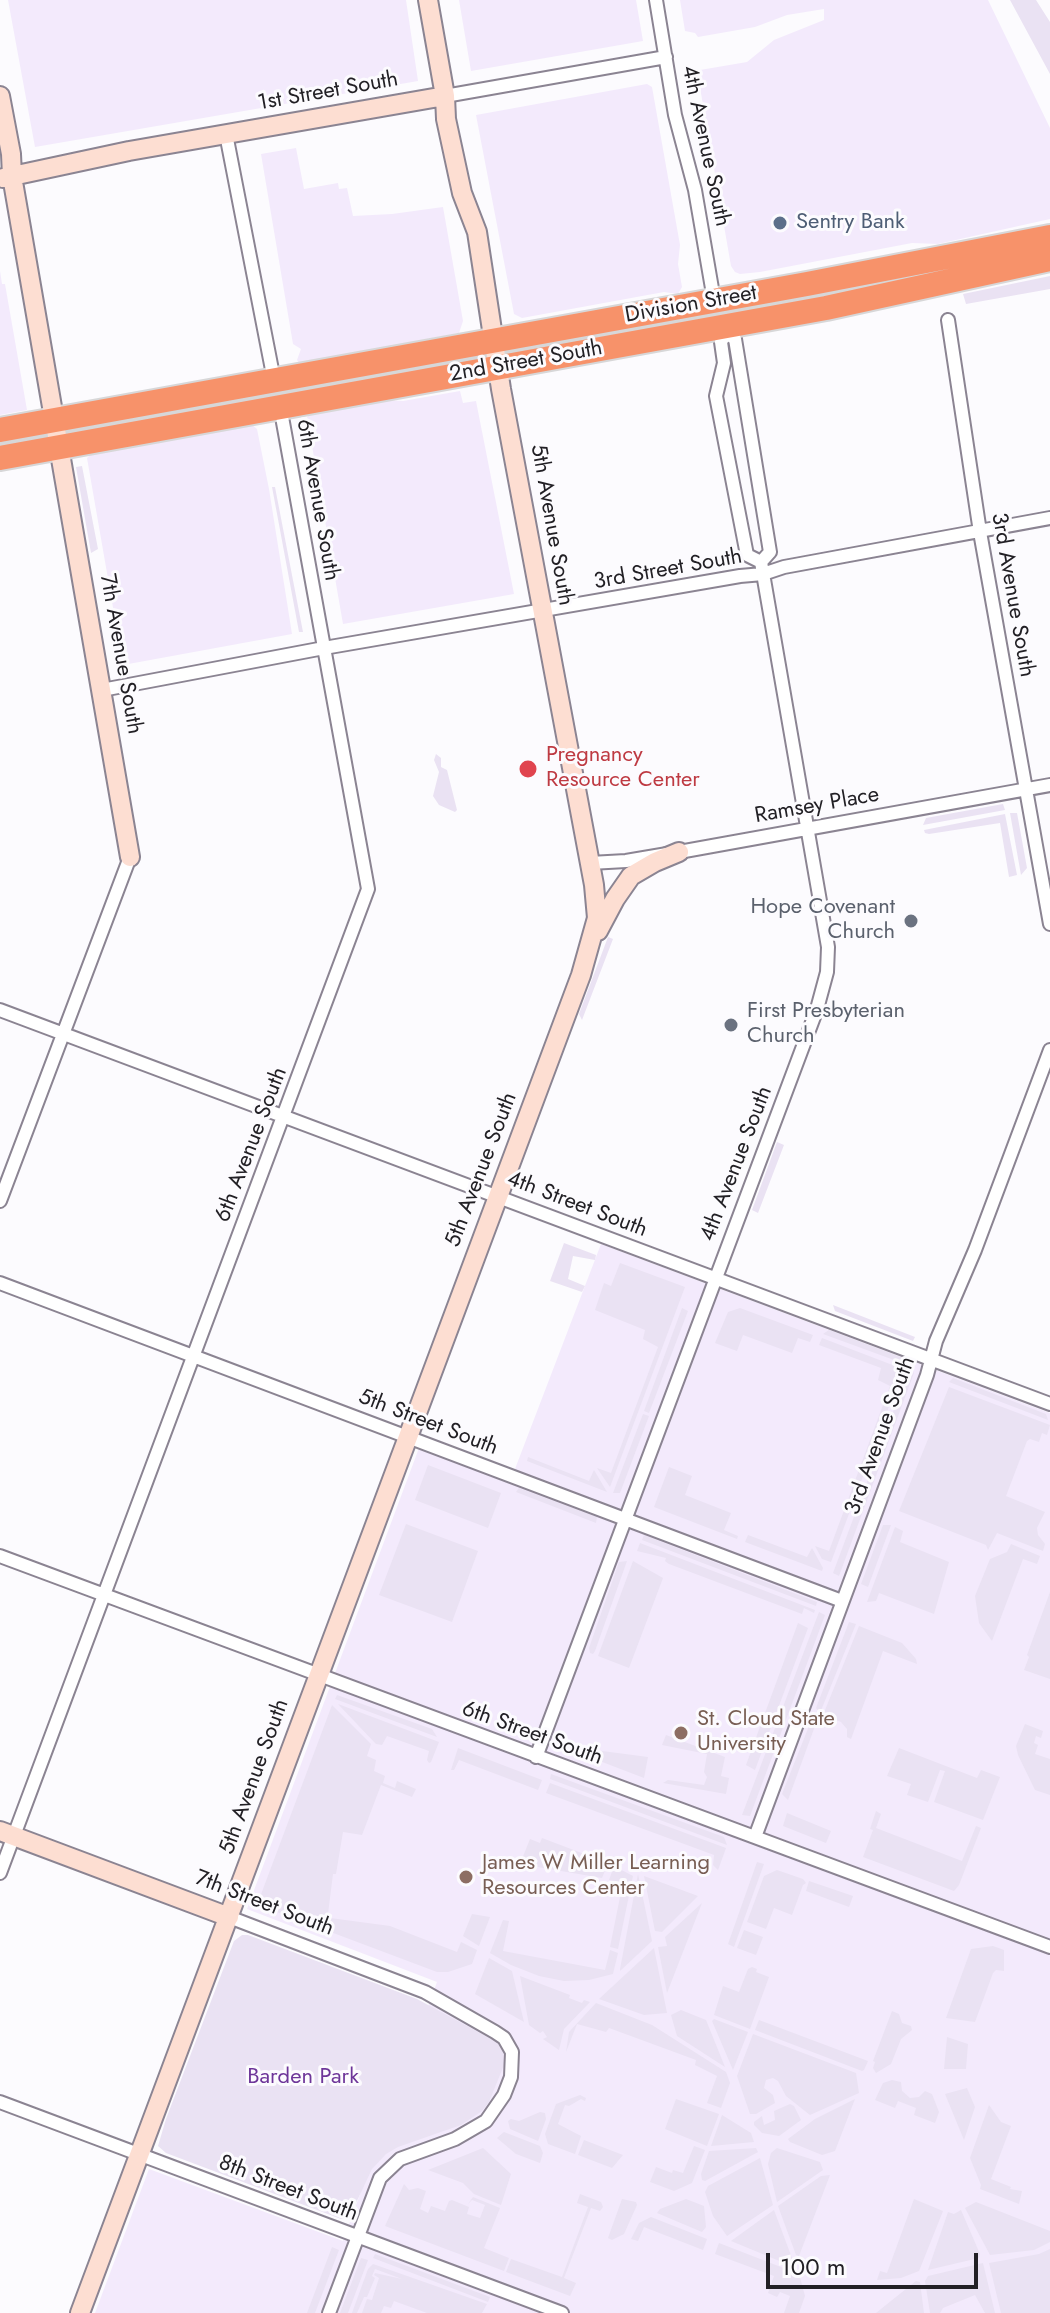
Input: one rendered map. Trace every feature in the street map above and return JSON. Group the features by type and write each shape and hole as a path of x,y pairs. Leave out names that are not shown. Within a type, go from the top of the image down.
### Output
{"highway":[{"name":"Division Street","path":"0,430 941,260 1050,237"},
{"name":"2nd Street South","path":"0,458 498,367 726,329 1050,259"}],"street":[{"name":"5th Avenue South","path":"80,2313 591,944 597,918 590,863 498,367 477,232 462,193 446,119 445,96 428,0"},
{"name":"4th Avenue South","path":"656,0 675,115 695,190 714,300"},
{"name":"1st Street South","path":"6,177 226,134 666,57"},
{"name":"7th Avenue South","path":"0,96 11,154 6,177 60,447 130,857 0,1201"},
{"path":"226,134 274,380"},
{"name":"3rd Avenue South","path":"948,320 980,532 1050,924"},
{"name":"4th Avenue South","path":"536,1757 825,982 828,947 762,568 770,552 735,339 726,329 721,342 724,363 716,396 747,555 762,568"},
{"name":"6th Avenue South","path":"0,1873 7,1834 103,1595 285,1117 368,889 280,406"},
{"name":"3rd Street South","path":"102,690 1050,518"},
{"name":"Ramsey Place","path":"590,863 626,861 1050,785"},
{"path":"591,944 631,876 679,852"},
{"name":"4th Street South","path":"0,1010 1050,1404"},
{"name":"3rd Avenue South","path":"755,1837 930,1359 1050,1050"},
{"name":"5th Street South","path":"0,1283 842,1601"},
{"name":"6th Street South","path":"0,1556 1050,1947"},
{"name":"7th Street South","path":"7,1834 411,1985 504,2038 513,2059 511,2077 500,2104 486,2121 468,2133 393,2163 376,2185 357,2236"},
{"name":"8th Street South","path":"0,2102 562,2313"},
{"path":"329,2313 357,2236"}],"shaded area":[{"path":"8,0 406,0 418,81 35,147"},
{"path":"459,0 636,0 643,41 471,71"},
{"path":"680,0 988,0 1050,128 1050,219 938,244 912,243 760,272 735,272 731,266 698,76 700,70 747,62 774,40 824,20 824,9 787,15 755,27 698,37 685,31"},
{"path":"647,84 652,87 680,245 678,264 682,287 678,294 664,292 522,318 514,314 476,115"},
{"path":"296,148 304,189 338,183 339,189 347,188 353,216 443,207 463,321 459,333 299,363 297,360 301,349 293,344 261,154"},
{"path":"0,271 2,284 5,284 27,410 0,415"},
{"path":"460,391 463,403 476,401 514,594 343,624 307,417 383,400 403,401"},
{"path":"251,424 257,429 269,489 292,634 123,665 87,458 92,453"},
{"name":"St. Cloud State University","path":"601,1244 1050,1413 1050,2313 95,2313 149,2169 343,2241 437,1982 247,1909 419,1448 510,1482"}],"green space":[{"path":"1010,0 1036,0 1050,22 1050,74"},
{"path":"1050,276 1050,289 966,304 963,294"},
{"path":"82,466 98,549 91,553 76,467"},
{"path":"272,487 275,487 303,632 299,632"},
{"path":"436,754 441,758 441,767 447,770 455,812 439,805 433,796 439,772 434,760"},
{"path":"1003,804 1005,810 923,825 926,818"},
{"path":"1010,813 1017,813 1027,868 1021,875"},
{"path":"1005,814 1017,875 1009,877 1000,823 929,834 924,830"},
{"path":"608,937 613,939 582,1020 579,1014"},
{"path":"777,1142 784,1145 758,1213 752,1210"},
{"path":"564,1243 596,1255 595,1260 573,1256 568,1279 585,1286 582,1292 550,1281"},
{"path":"620,1263 685,1287 610,1487 597,1468 611,1473 658,1347 643,1339 645,1330 595,1310 604,1283 611,1286"},
{"path":"833,1305 915,1337 913,1341 835,1311"},
{"path":"682,1308 688,1311 649,1413 644,1411"},
{"path":"740,1308 813,1335 810,1342 798,1338 792,1353 743,1335 737,1351 715,1343 728,1312"},
{"path":"829,1330 906,1359 905,1364 823,1334"},
{"path":"822,1338 903,1369 831,1562 822,1559 815,1546 829,1551 890,1386 878,1380 881,1368 819,1345"},
{"path":"909,1369 914,1373 839,1576 833,1573"},
{"path":"953,1378 1046,1414 1048,1420 949,1382"},
{"path":"949,1387 1050,1425 1047,1435 1042,1433 1039,1442 1027,1441 1006,1496 1045,1512 1037,1528 1045,1544 1043,1551 997,1533 988,1550 986,1545 899,1511"},
{"path":"643,1414 649,1416 620,1493 613,1493"},
{"path":"528,1457 589,1481 594,1470 607,1492 527,1461"},
{"path":"428,1465 501,1493 488,1528 415,1500"},
{"path":"669,1467 692,1476 685,1495 731,1513 724,1530 738,1536 737,1539 654,1507"},
{"path":"519,1488 597,1517 596,1523 516,1492"},
{"path":"406,1524 478,1551 452,1622 379,1595"},
{"path":"883,1525 891,1525 868,1587 861,1584"},
{"path":"895,1527 903,1531 900,1542 949,1562 934,1614 879,1593 876,1601 867,1602"},
{"path":"644,1535 817,1602 816,1606 642,1540"},
{"path":"748,1535 807,1557 812,1548 822,1571 745,1542"},
{"path":"640,1543 815,1610 814,1613 804,1608 802,1614 669,1564 666,1558 637,1551"},
{"path":"1011,1544 1040,1556 1037,1564 1023,1559 992,1641 979,1623 975,1596 990,1559 1007,1552"},
{"path":"627,1561 595,1651 590,1653 589,1648 619,1562"},
{"path":"633,1561 663,1578 629,1668 598,1656"},
{"path":"1050,1592 1050,1679 1024,1670"},
{"path":"819,1612 825,1615 750,1816 742,1815"},
{"path":"849,1622 856,1624 820,1713 816,1708"},
{"path":"798,1623 808,1628 755,1770 746,1765"},
{"path":"859,1626 902,1643 917,1664 883,1651 851,1739 847,1737 847,1729 841,1722 823,1715"},
{"path":"337,1695 432,1729 437,1737 335,1699"},
{"path":"338,1704 439,1742 431,1762 427,1760 429,1751 387,1736 382,1745 376,1744"},
{"path":"332,1705 371,1744 367,1756 376,1760 374,1771 385,1776 383,1783 395,1788 397,1781 416,1789 412,1797 381,1785 362,1835 343,1832 336,1874 333,1874 326,1930 257,1905"},
{"path":"1025,1724 1043,1731 1041,1738 1036,1736 1034,1743 1038,1745 1035,1754 1050,1759 1050,1795 1035,1790 1018,1755 1016,1746"},
{"path":"809,1726 815,1726 788,1800 782,1794"},
{"path":"666,1735 725,1757 721,1776 729,1778 726,1794 663,1783 668,1780 704,1785 707,1777 704,1772 707,1754 662,1745"},
{"path":"458,1748 542,1780 538,1790 459,1760 451,1770"},
{"path":"899,1748 977,1778 981,1770 1000,1777 983,1820 934,1802 945,1771 940,1770 928,1802 907,1795 911,1784 887,1776"},
{"path":"587,1749 648,1757 644,1778 584,1755"},
{"path":"551,1774 724,1837 727,1845 550,1779"},
{"path":"550,1783 726,1848 718,1870 713,1865 714,1855 546,1793"},
{"path":"876,1811 881,1814 876,1828 962,1861 976,1826 981,1828 954,1891 863,1857"},
{"path":"787,1813 831,1831 826,1843 783,1826"},
{"path":"542,1838 608,1863 602,1878 520,1864 530,1839 540,1843"},
{"path":"757,1862 764,1864 734,1947 728,1944"},
{"path":"614,1866 633,1876 618,1949 610,1947 623,1882 609,1880"},
{"path":"777,1870 803,1879 806,1883 792,1915 774,1908 766,1929 747,1922 764,1876"},
{"path":"638,1874 652,1941 620,1971 620,1969"},
{"path":"644,1876 698,1896 662,1932 655,1931"},
{"path":"809,1881 853,1896 849,1907 806,1891"},
{"path":"702,1903 667,1993 658,1947 667,1946 665,1937"},
{"path":"472,1914 490,1917 479,1946 463,1936"},
{"path":"330,1918 390,1926 457,1952 461,1942 477,1950 472,1964 448,1972 437,1972 328,1931"},
{"path":"503,1920 509,1921 503,1951 605,1970 610,1950 618,1953 613,1974 589,1980 564,1981 539,1976 511,1965 490,1953"},
{"path":"744,1930 763,1937 756,1955 737,1948"},
{"name":"Barden Park","path":"242,1935 417,1999 495,2041 503,2050 504,2065 489,2102 482,2111 461,2125 386,2154 372,2169 349,2218 341,2219 166,2153 158,2146 234,1941"},
{"path":"993,1946 1004,1950 1004,1971 996,1970 993,1973 975,2022 946,2018 971,1949"},
{"path":"654,1948 667,2013 644,2015 599,1999"},
{"path":"489,1958 512,1971 524,2022 475,1994"},
{"path":"752,1967 769,1977 750,2029 714,2015 723,1986 739,1992 748,1969"},
{"path":"520,1976 570,1995 569,1998 582,2003 584,2000 590,2002 564,2029 559,2050 543,2039 547,2037 543,2031 540,2033 529,2025"},
{"path":"596,2003 652,2025 726,2072 730,2083 721,2108 707,2103 717,2076 695,2065 696,2060 609,2028 606,2032 577,2024 566,2052 569,2032"},
{"path":"681,2010 706,2020 725,2067 677,2036 671,2015"},
{"path":"892,2011 899,2014 902,2023 911,2026 912,2030 901,2039 891,2064 876,2073 873,2061"},
{"path":"714,2019 748,2032 733,2070 712,2021"},
{"path":"759,2020 868,2061 862,2071 755,2030"},
{"path":"753,2034 856,2073 859,2093 810,2115 786,2096 773,2078 766,2080 764,2088 773,2095 775,2103 756,2114 750,2114 737,2076"},
{"path":"947,2037 968,2044 966,2069 944,2069"},
{"path":"892,2080 901,2082 902,2091 910,2098 919,2097 925,2091 932,2094 939,2112 935,2123 914,2115 916,2108 898,2101 895,2108 875,2100 883,2083"},
{"path":"967,2088 975,2107 964,2140 945,2094"},
{"path":"580,2095 586,2098 585,2101 581,2099 565,2105 558,2124 581,2136 575,2154 548,2144 545,2134 556,2104"},
{"path":"676,2099 719,2114 707,2146 665,2129"},
{"path":"855,2099 835,2151 822,2155 788,2139 815,2119"},
{"path":"790,2104 801,2120 779,2136 762,2133 754,2125 762,2116 764,2125 775,2120 774,2111"},
{"path":"989,2105 1001,2122 1011,2126 991,2179 1010,2189 1022,2191 1019,2204 980,2189 970,2158"},
{"path":"540,2112 545,2113 546,2119 538,2141 510,2129 508,2121 511,2119 519,2121"},
{"path":"722,2115 751,2133 754,2142 711,2146"},
{"path":"504,2132 540,2146 543,2153 540,2163 516,2154 497,2138"},
{"path":"584,2140 623,2155 612,2168 578,2155"},
{"path":"694,2146 705,2150 692,2183 674,2191 650,2182 656,2167 683,2173"},
{"path":"483,2148 511,2174 501,2205 474,2194 463,2183 428,2170"},
{"path":"756,2148 758,2152 702,2180 709,2151"},
{"path":"777,2148 820,2162 823,2170 777,2202 768,2164 771,2153"},
{"path":"760,2158 773,2205 727,2236 713,2216 705,2192 708,2186"},
{"path":"830,2175 799,2256 796,2255 778,2206 821,2176"},
{"path":"404,2184 409,2190 418,2188 426,2191 420,2209 428,2213 431,2206 445,2211 452,2200 469,2207 467,2214 480,2218 485,2205 472,2200 468,2204 473,2197 500,2208 484,2248 509,2258 504,2271 385,2226"},
{"path":"580,2194 601,2202 603,2207 600,2211 591,2208 564,2278 576,2283 570,2296 506,2272 511,2259 562,2277 588,2207 577,2203"},
{"path":"622,2199 636,2202 637,2205 624,2234 612,2240 608,2238"},
{"path":"686,2199 704,2206 706,2227 702,2232 657,2213"},
{"path":"914,2199 943,2211 919,2271 901,2278 877,2280 880,2271 887,2273"},
{"path":"976,2202 1050,2231 1050,2242 1034,2250 990,2255 965,2208"},
{"path":"774,2210 795,2266 794,2267 731,2241"},
{"path":"961,2210 979,2258 928,2270 948,2212 954,2214"},
{"path":"651,2217 707,2239 703,2250 644,2227 638,2241 631,2239 639,2223"},
{"path":"719,2243 799,2274 805,2296 799,2313 784,2313 790,2296 780,2292 777,2297 768,2293 774,2276 715,2254"},
{"path":"332,2247 339,2250 315,2313 307,2313"},
{"path":"1050,2249 1050,2313 1001,2313 989,2263 1039,2254"},
{"path":"375,2254 490,2297 488,2302 373,2258"},
{"path":"361,2258 368,2260 348,2313 340,2313"},
{"path":"983,2263 995,2313 985,2313 975,2295 943,2308 940,2313 930,2313 925,2281 928,2276"},
{"path":"373,2264 487,2304 482,2313 427,2313 394,2301 391,2308 384,2306 381,2313 362,2313 367,2299 372,2300 379,2278 375,2273 402,2279 375,2269 372,2276 375,2278 367,2297 364,2297 357,2313 352,2313 368,2269"},
{"path":"916,2281 920,2282 924,2313 876,2313"}],"place":[{"name":"Sentry Bank","path":"780,223"},
{"name":"Pregnancy Resource Center","path":"528,769"},
{"name":"Hope Covenant Church","path":"911,921"},
{"name":"First Presbyterian Church","path":"731,1025"},
{"name":"St. Cloud State University","path":"681,1733"},
{"name":"James W Miller Learning Resources Center","path":"466,1877"}]}
